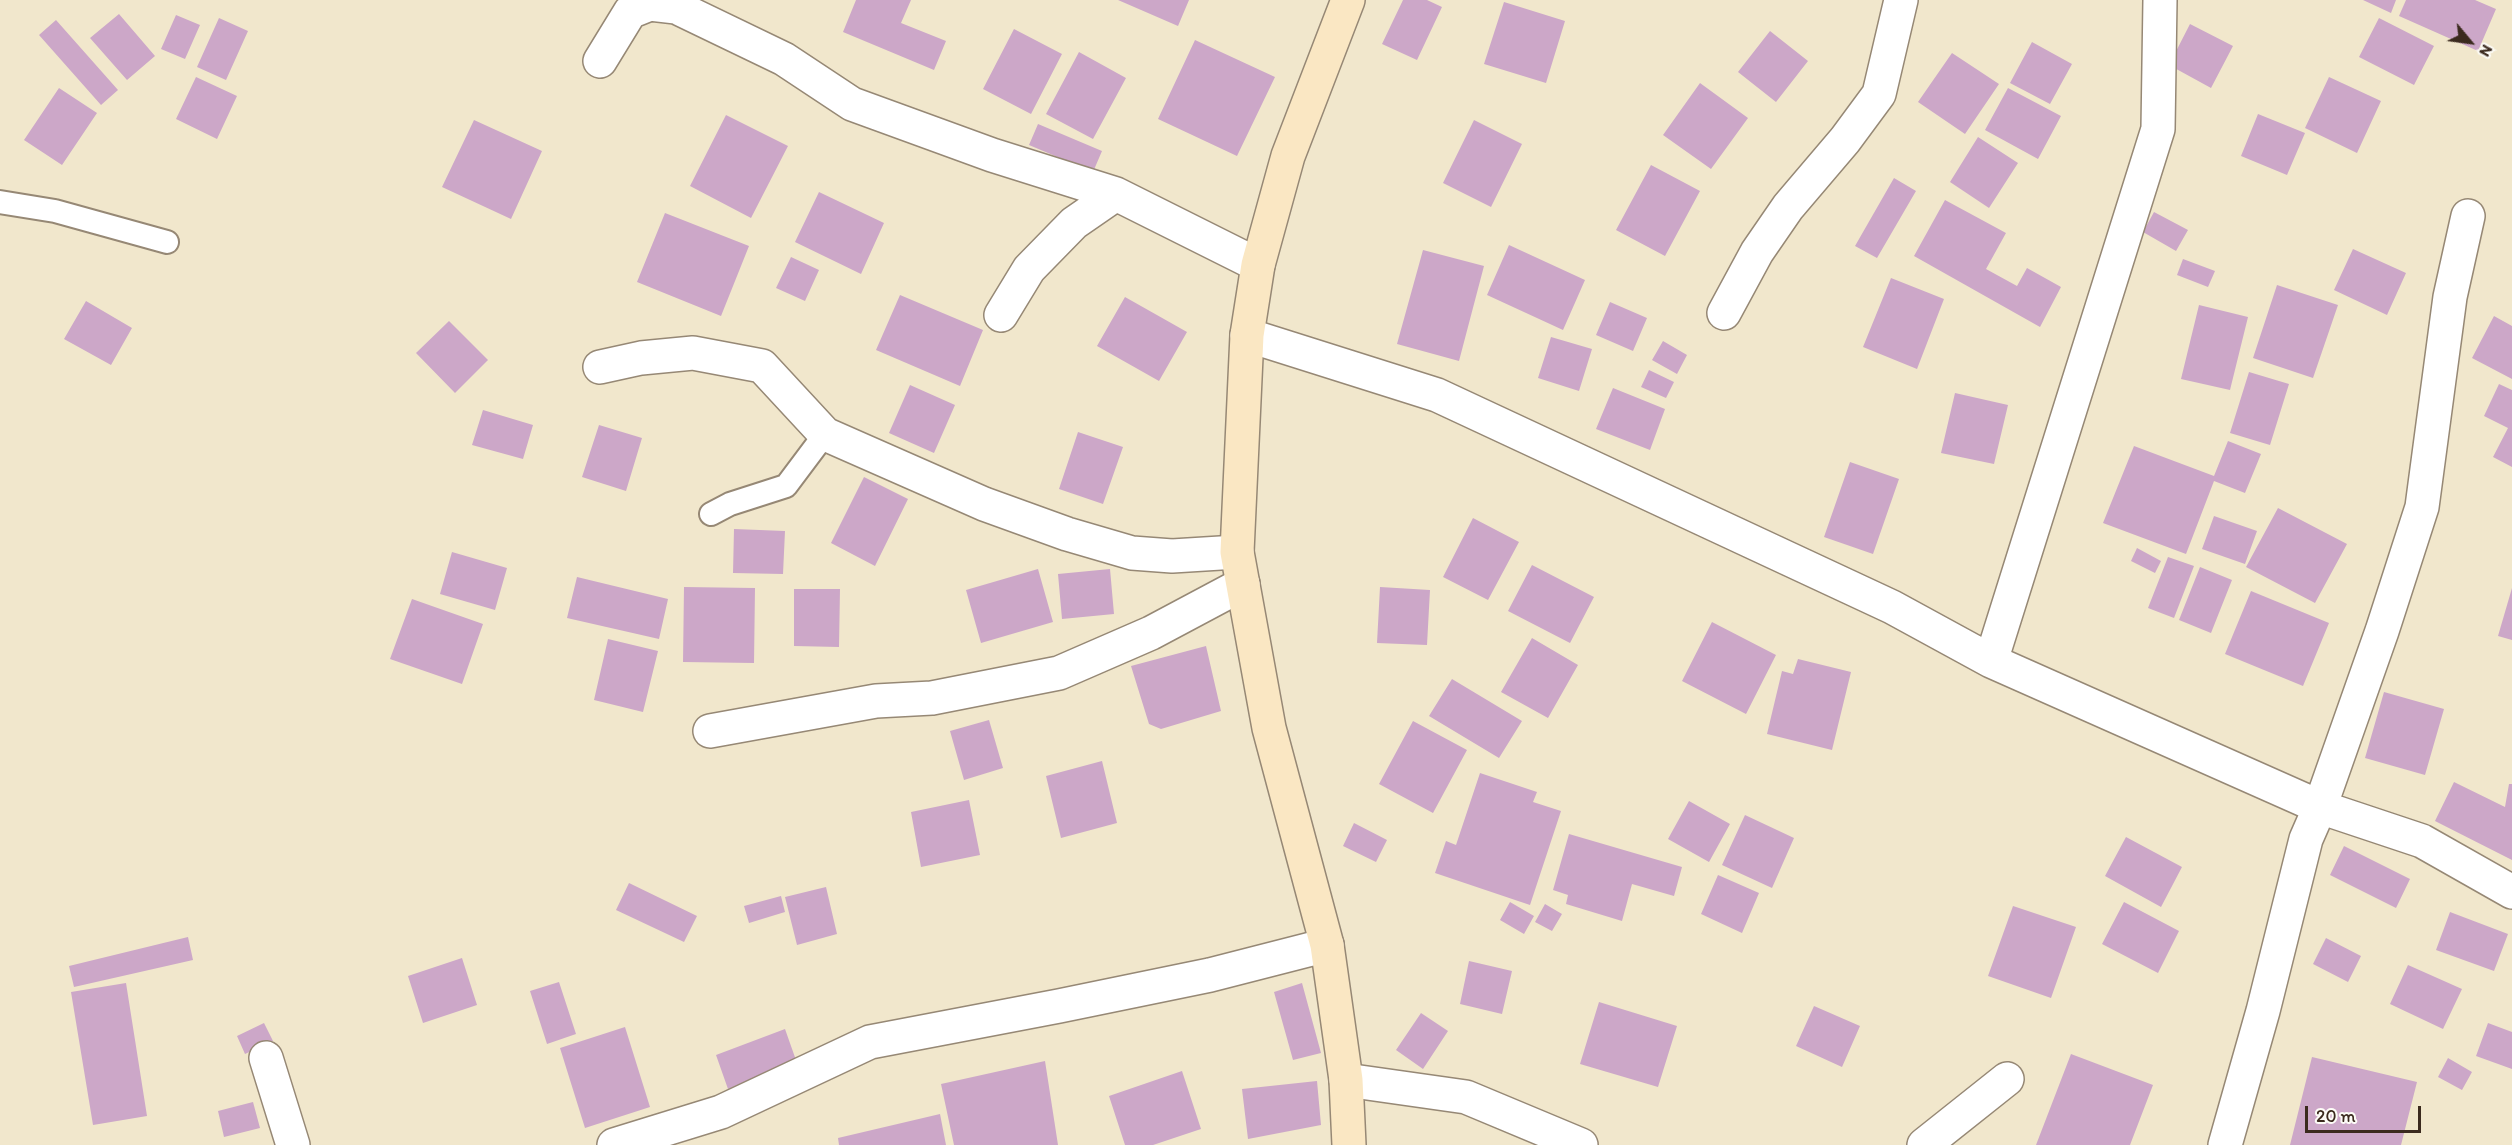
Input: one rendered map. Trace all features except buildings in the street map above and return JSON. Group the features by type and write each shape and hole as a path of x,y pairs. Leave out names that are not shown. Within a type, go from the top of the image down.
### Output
{"street":[{"path":"1348,0 1288,156 1258,265 1247,335 1237,552 1269,728 1327,945 1346,1080 1349,1145"},
{"path":"1724,314 1757,252 1788,207 1845,140 1879,94 1901,0"},
{"path":"1991,661 2158,129 2158,1"},
{"path":"600,61 630,12 650,4 676,7 784,59 852,104 992,155 1116,194 1258,265"},
{"path":"1001,315 1029,269 1074,223 1116,194"},
{"path":"2225,1145 2263,1011 2306,839 2320,807 2422,507 2450,297 2468,216"},
{"path":"1247,335 1437,395 1881,602 1991,661 2320,807 2422,841 2512,892"},
{"path":"600,367 641,358 693,353 762,366 825,434 984,504 1067,534 1132,553 1172,556 1237,552"},
{"path":"710,731 876,701 932,698 1059,673 1151,633 1243,584"},
{"path":"614,1145 721,1112 870,1042 1210,975 1327,945"},
{"path":"266,1058 293,1145"},
{"path":"1924,1145 2007,1079"},
{"path":"1346,1080 1466,1097 1581,1145"}],"lane":[{"path":"0,202 55,211 167,242"},
{"path":"711,514 730,504 786,486 825,434"}]}
